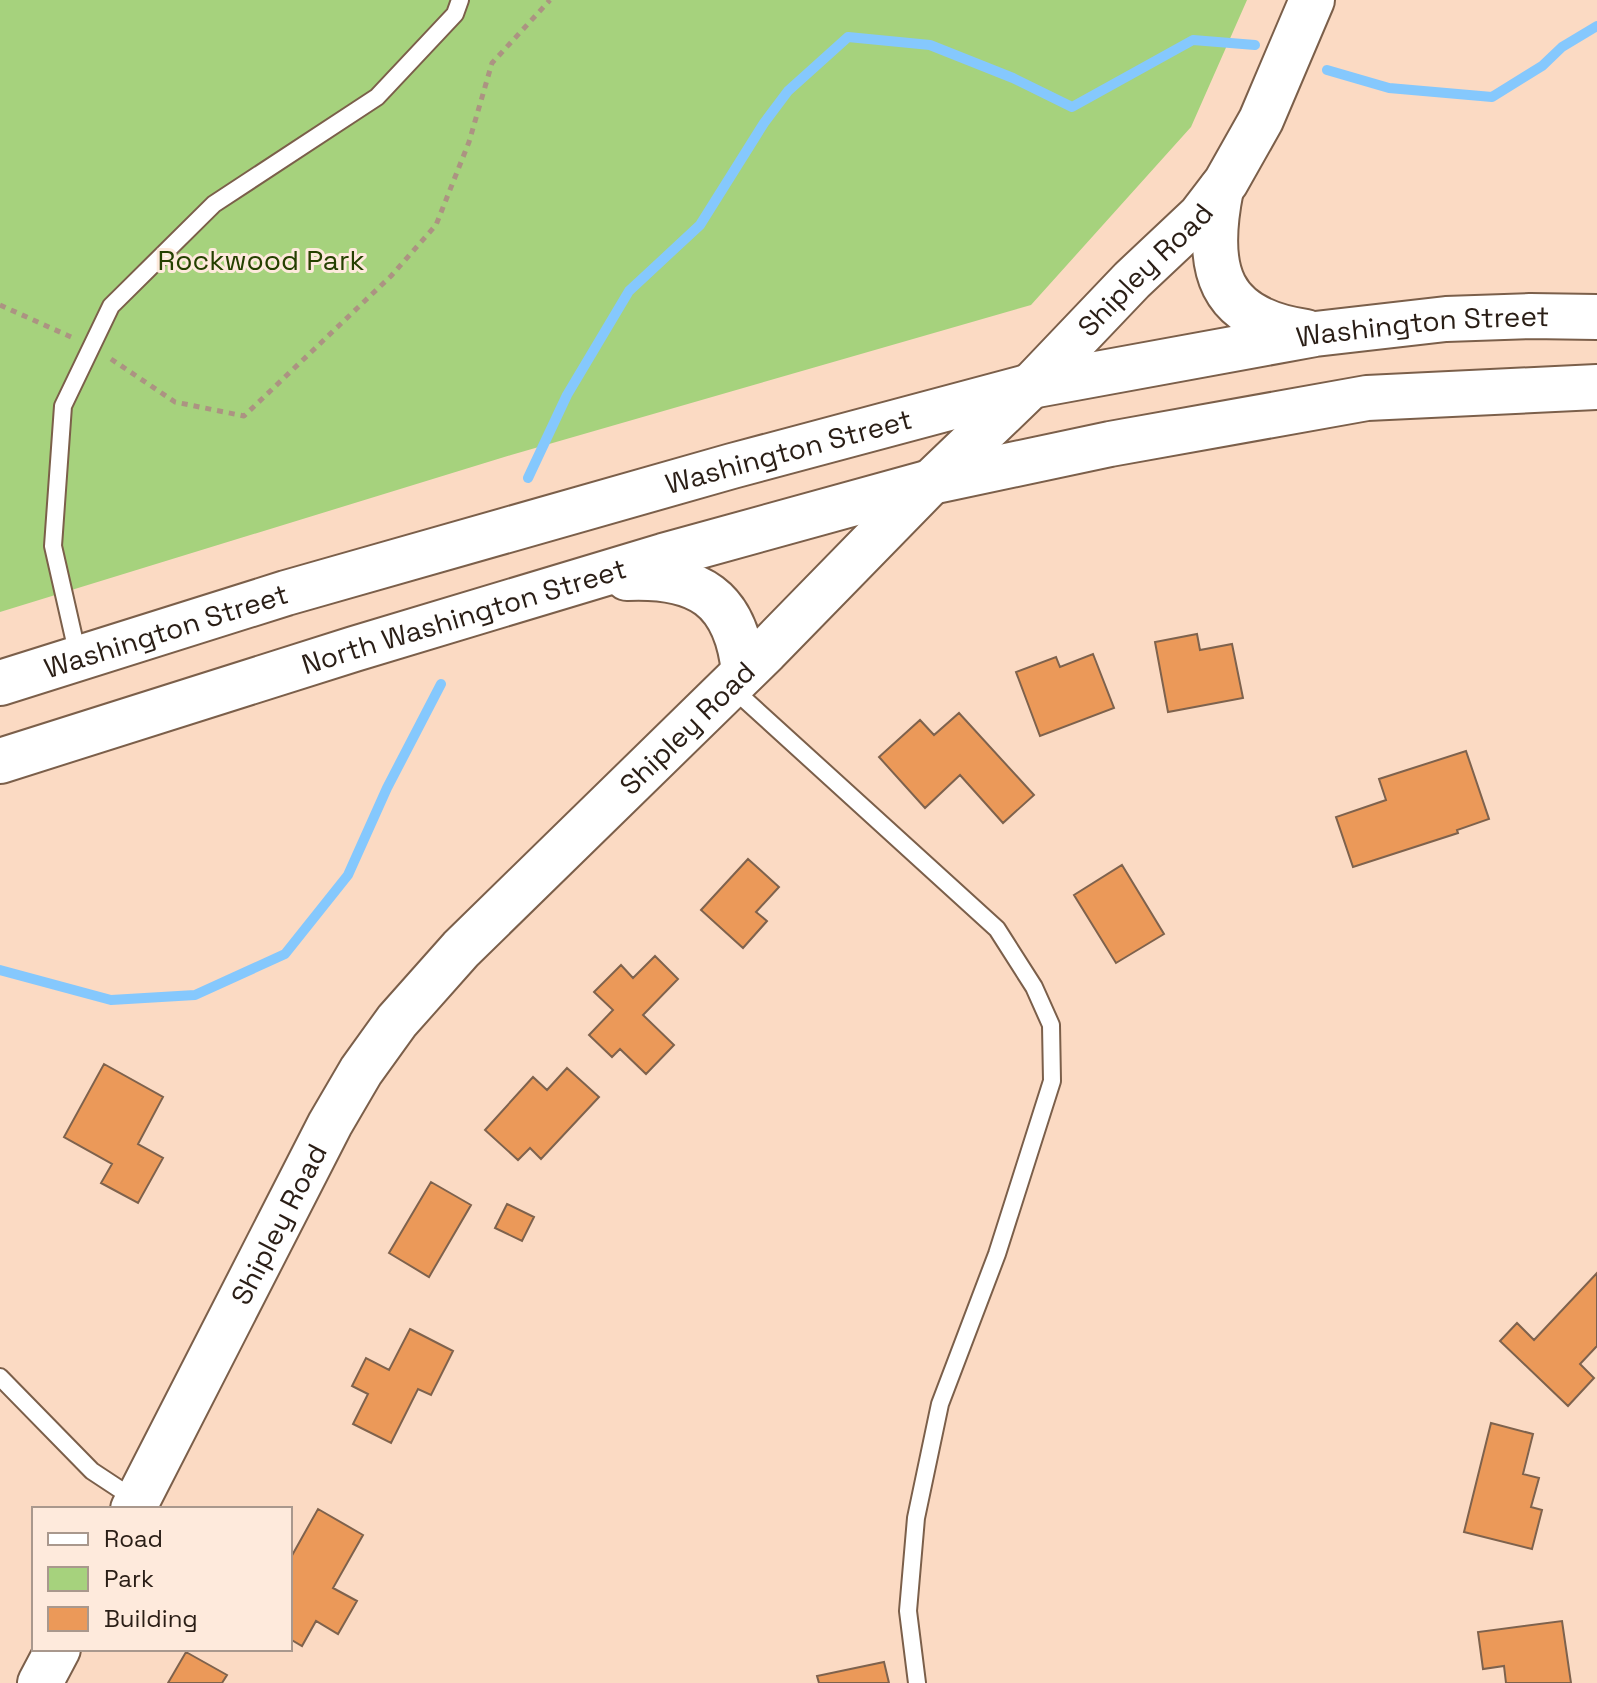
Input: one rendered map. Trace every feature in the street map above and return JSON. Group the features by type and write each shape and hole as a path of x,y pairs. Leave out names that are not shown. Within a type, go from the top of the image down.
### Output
{"main road":[{"name":"Shipley Road","path":"135,1505 330,1124 361,1071 397,1021 461,949 737,679 931,482 1031,386 1132,280 1200,216 1221,189 1261,120 1312,0"},
{"path":"1221,189 1213,232 1215,256 1227,292 1257,319 1277,328 1315,334"},
{"name":"Washington Street","path":"0,683 286,593 1031,386 1315,334 1446,319 1597,317"},
{"path":"931,482 1110,444 1367,398 1597,387"},
{"name":"North Washington Street","path":"0,761 423,628 931,482"},
{"path":"567,585 658,577 693,585 717,603 732,626 741,649 737,679"},
{"path":"40,1683 57,1651"}],"lane":[{"path":"79,658 53,546 63,406 111,306 214,204 377,97 455,14 460,0"},
{"path":"737,679 997,929 1034,987 1051,1025 1052,1081 997,1254 940,1404 916,1518 908,1611 917,1683"},
{"path":"0,1377 92,1471 135,1505"}],"path":[{"path":"0,305 92,346 175,402 244,416 371,295 436,225 469,142 492,63 550,0"}],"green space":[{"name":"Rockwood Park","path":"0,0 1247,0 1191,127 1031,305 511,455 0,612"}],"building":[{"path":"1197,634 1200,650 1232,644 1243,698 1168,712 1155,642"},
{"path":"1093,654 1114,708 1040,736 1016,672 1056,657 1060,667"},
{"path":"959,713 1034,795 1003,823 960,775 925,808 879,757 920,720 934,735"},
{"path":"1466,751 1489,819 1457,830 1458,833 1353,867 1336,817 1386,800 1379,779"},
{"path":"748,859 779,887 756,912 767,921 743,948 701,910"},
{"path":"1122,865 1164,934 1116,963 1074,895"},
{"path":"655,956 678,979 643,1015 674,1045 646,1074 620,1049 612,1057 589,1035 613,1010 594,992 621,965 633,978"},
{"path":"104,1064 163,1097 138,1144 163,1158 138,1203 101,1183 112,1164 64,1137"},
{"path":"567,1068 599,1097 541,1159 530,1148 518,1160 485,1130 533,1077 547,1090"},
{"path":"431,1182 471,1205 429,1277 389,1253"},
{"path":"507,1204 534,1217 522,1241 495,1228"},
{"path":"1597,1273 1597,1346 1580,1364 1594,1378 1568,1406 1500,1341 1517,1323 1534,1340"},
{"path":"410,1329 453,1351 431,1395 418,1389 391,1443 353,1424 368,1394 352,1386 366,1358 389,1370"},
{"path":"1491,1423 1533,1434 1523,1474 1539,1478 1531,1507 1542,1510 1532,1549 1464,1532"},
{"path":"318,1509 363,1535 333,1588 357,1601 338,1634 316,1621 302,1646 292,1640 292,1555"},
{"path":"1562,1621 1571,1683 1506,1683 1504,1666 1483,1669 1478,1632"},
{"path":"186,1652 227,1675 222,1683 168,1683"},
{"path":"884,1662 889,1683 819,1683 817,1676"}],"waterway":[{"path":"1327,70 1389,88 1492,97 1597,26"},
{"path":"528,478 567,395 629,291 700,225 764,123 788,91 848,37 930,45 1013,78 1072,107 1193,40 1255,45"},
{"path":"0,970 111,1000 195,995 285,954 348,875 387,788 441,684"}]}
